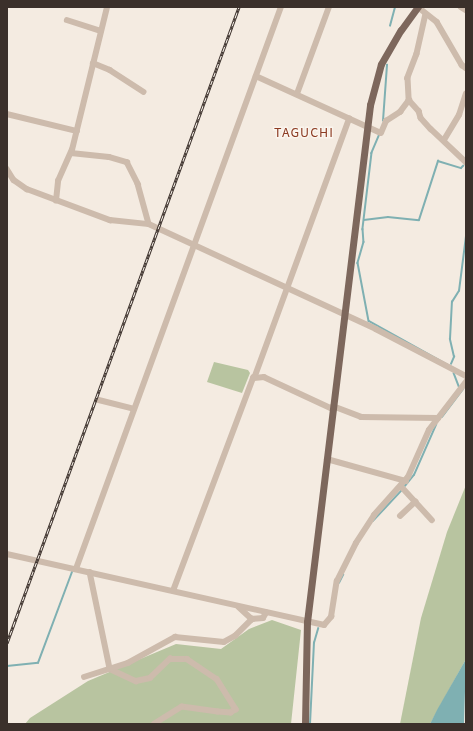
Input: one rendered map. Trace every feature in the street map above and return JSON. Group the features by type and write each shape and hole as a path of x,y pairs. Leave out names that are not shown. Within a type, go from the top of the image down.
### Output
{"main road":[{"path":"305,724 308,622 366,127 371,96 381,64 401,30 418,7"}],"street":[{"path":"56,201 60,172 71,153 107,7"},
{"path":"76,569 133,408 195,245 281,7"},
{"path":"297,94 329,7"},
{"path":"418,7 437,22 462,65 466,68"},
{"path":"461,7 466,10"},
{"path":"256,76 380,133 386,121 400,112 409,100 408,78 417,54 426,14"},
{"path":"67,20 100,31"},
{"path":"93,62 110,70 144,92"},
{"path":"444,140 459,115 466,94"},
{"path":"409,100 419,110 421,118 431,129 466,162"},
{"path":"7,114 77,131"},
{"path":"173,592 255,376 349,119"},
{"path":"71,153 121,158 127,162 138,184 149,224"},
{"path":"7,169 14,180 22,186 56,201 110,220 149,224 344,315 466,376"},
{"path":"255,376 264,377 333,408 361,417 438,418"},
{"path":"7,554 321,625 329,622 337,581 356,543 374,515 406,481 429,430 466,382"},
{"path":"99,400 133,408"},
{"path":"327,459 406,481"},
{"path":"401,486 432,520"},
{"path":"400,516 415,502"},
{"path":"90,572 110,669"},
{"path":"239,607 252,619"},
{"path":"84,676 128,663 175,637 224,642 235,636 252,619 263,618 266,613"},
{"path":"110,669 136,681 150,678 170,659 187,659 217,679 236,709 231,713 182,707 171,717 155,724"}],"green space":[{"path":"214,362 248,370 250,373 242,393 207,382"},
{"path":"466,485 466,659 430,724 400,724 421,618 447,532"},
{"path":"272,620 301,630 291,724 25,724 30,718 88,681 176,644 221,649 249,629"}],"water":[{"path":"466,659 464,724 430,724 437,710"}],"waterway":[{"path":"390,26 395,7"},
{"path":"383,121 387,65"},
{"path":"380,134 372,153 363,229 364,242 358,263 369,321 452,367"},
{"path":"364,220 388,217 419,220 438,161 461,168 463,166"},
{"path":"451,364 454,357 450,339 452,302 459,291 466,236"},
{"path":"454,373 459,386"},
{"path":"442,417 463,389"},
{"path":"405,486 414,475 436,425"},
{"path":"373,521 402,490"},
{"path":"7,666 38,663 72,572"},
{"path":"339,583 343,575"},
{"path":"310,724 314,643 318,629"}],"railway":[{"path":"7,643 239,7"}],"district":[{"name":"TAGUCHI","path":"304,133"}]}
